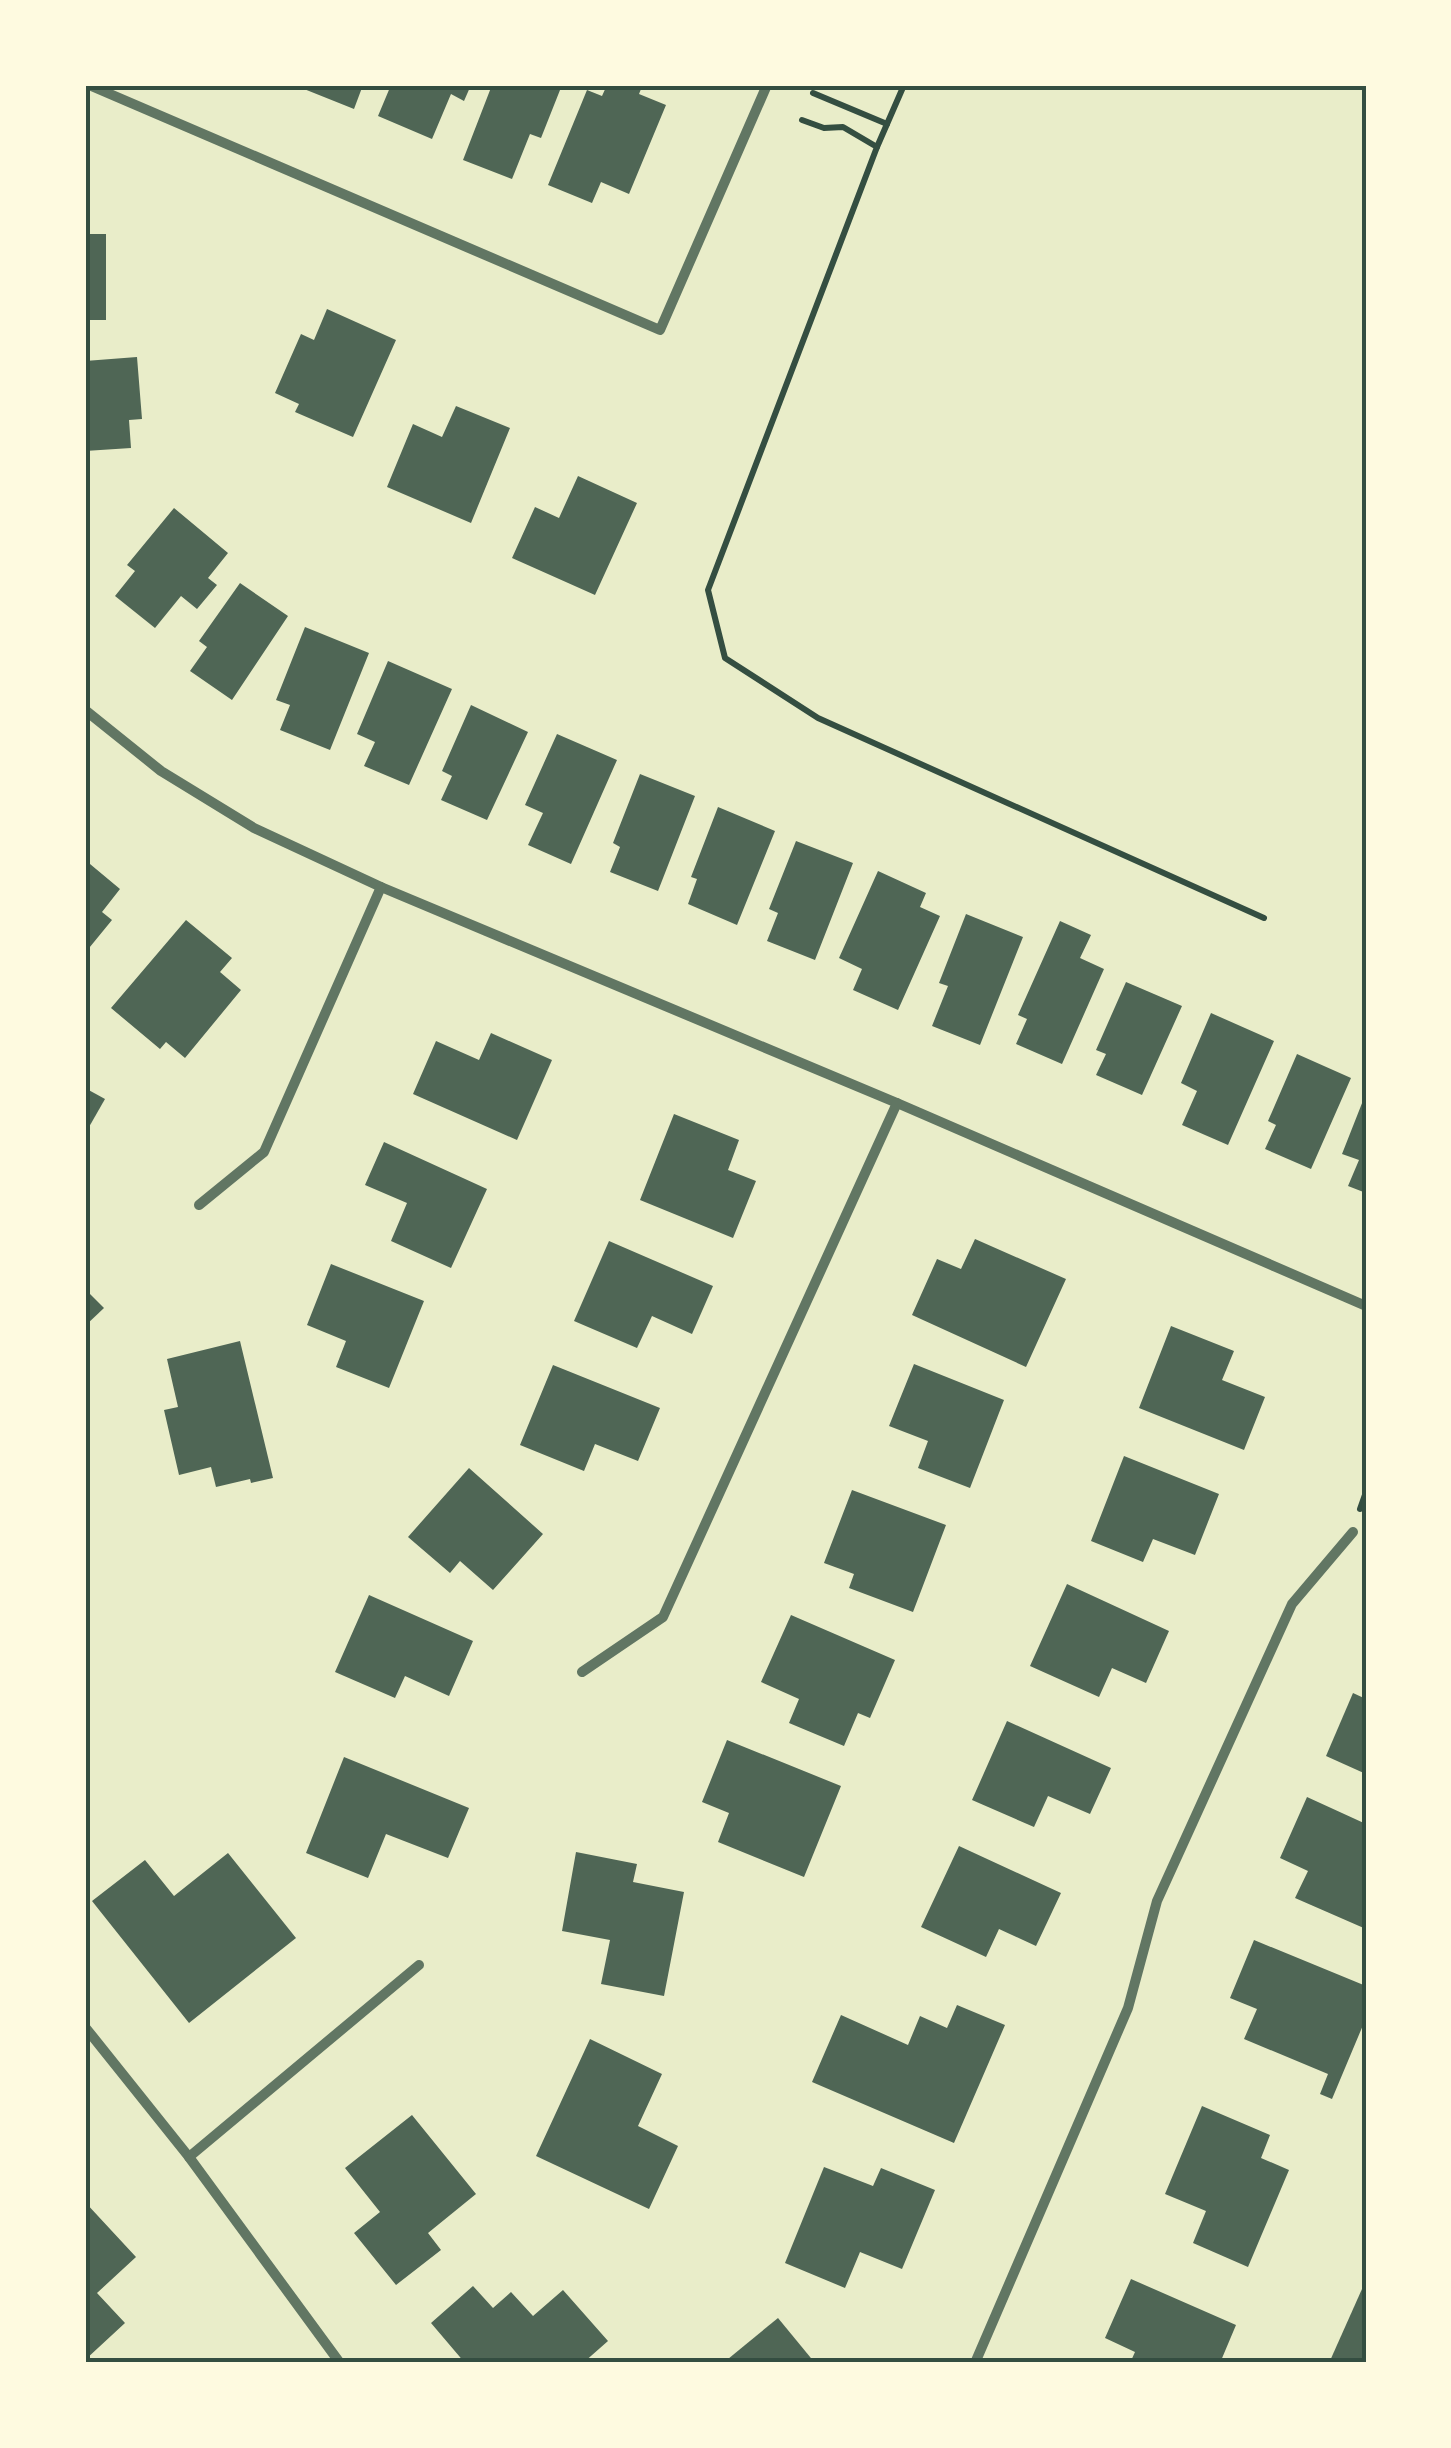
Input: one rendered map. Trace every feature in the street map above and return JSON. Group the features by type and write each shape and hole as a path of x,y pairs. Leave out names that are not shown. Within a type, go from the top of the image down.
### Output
{"street":[{"path":"89,85 660,330 767,85"},
{"path":"85,710 161,771 254,828 381,887 1366,1306"},
{"path":"199,1205 264,1152 381,887"},
{"path":"582,1672 662,1617 897,1104"},
{"path":"975,2363 1128,2008 1157,1901 1284,1621 1292,1604 1353,1532"},
{"path":"189,2157 419,1965"},
{"path":"85,2027 189,2157 340,2363"}],"path":[{"path":"904,85 708,590 725,658 818,718 1264,918"},
{"path":"814,93 887,124"},
{"path":"802,120 824,128 843,127 877,147"}],"building":[{"path":"305,85 363,85 354,109 304,89"},
{"path":"391,85 471,85 464,101 451,94 432,139 378,116"},
{"path":"492,85 562,85 541,138 530,134 512,179 463,160"},
{"path":"607,85 630,85 641,89 639,94 666,105 629,194 601,182 592,203 548,185 587,90 602,96"},
{"path":"85,234 106,234 106,320 85,320"},
{"path":"327,309 396,340 353,437 295,412 299,404 275,393 301,334 314,340"},
{"path":"137,357 142,419 129,420 131,448 85,451 85,361"},
{"path":"456,406 510,428 471,523 387,487 413,424 442,437"},
{"path":"578,476 637,503 595,595 512,558 535,507 559,518"},
{"path":"174,508 228,553 208,578 217,585 197,609 181,596 155,628 115,596 135,571 127,565"},
{"path":"240,583 288,616 232,700 190,671 207,647 199,641"},
{"path":"305,627 369,653 330,750 280,730 290,705 276,700"},
{"path":"388,661 452,689 409,785 364,766 375,742 357,734"},
{"path":"471,705 528,732 487,820 441,800 452,776 442,771"},
{"path":"557,734 617,760 571,864 528,845 543,813 525,805"},
{"path":"640,774 695,796 658,891 610,872 620,847 613,843"},
{"path":"718,807 775,831 737,925 688,904 697,879 691,877"},
{"path":"796,841 853,863 815,960 767,941 778,913 769,909"},
{"path":"90,864 120,889 102,912 112,920 85,953 85,870"},
{"path":"878,871 926,893 920,907 940,916 898,1010 853,990 862,969 839,958"},
{"path":"966,914 1023,937 980,1045 932,1026 948,986 939,983"},
{"path":"186,920 232,958 220,972 241,990 185,1058 166,1042 160,1049 111,1008"},
{"path":"1060,921 1091,935 1080,958 1104,969 1062,1064 1016,1044 1027,1019 1018,1015"},
{"path":"1126,982 1182,1006 1142,1095 1096,1075 1106,1054 1096,1050"},
{"path":"1211,1013 1274,1041 1228,1145 1182,1125 1197,1091 1181,1083"},
{"path":"491,1033 552,1060 517,1140 413,1094 436,1041 479,1060"},
{"path":"1297,1054 1351,1078 1311,1169 1265,1149 1276,1125 1268,1121"},
{"path":"85,1088 105,1099 85,1134"},
{"path":"1366,1093 1366,1193 1348,1186 1359,1160 1342,1154"},
{"path":"674,1114 739,1140 728,1170 756,1181 733,1238 640,1200"},
{"path":"384,1142 487,1189 451,1268 391,1241 407,1203 365,1185"},
{"path":"975,1239 1066,1279 1026,1367 912,1315 937,1259 961,1269"},
{"path":"609,1241 713,1286 692,1334 652,1316 637,1348 574,1321"},
{"path":"331,1264 424,1301 389,1388 336,1367 346,1341 307,1325"},
{"path":"85,1289 104,1308 85,1326"},
{"path":"1171,1326 1234,1351 1222,1380 1265,1397 1244,1450 1139,1408"},
{"path":"240,1341 273,1478 216,1487 211,1467 179,1475 164,1410 178,1407 167,1359"},
{"path":"914,1364 1004,1400 970,1488 918,1468 928,1441 889,1426"},
{"path":"553,1365 660,1408 638,1461 595,1444 584,1471 520,1445"},
{"path":"1124,1456 1219,1494 1195,1555 1153,1539 1143,1562 1091,1541"},
{"path":"469,1468 543,1534 493,1590 460,1561 450,1573 408,1537"},
{"path":"852,1490 946,1525 913,1612 849,1588 854,1574 824,1563"},
{"path":"1067,1584 1169,1631 1146,1683 1112,1668 1099,1697 1030,1666"},
{"path":"369,1595 473,1641 449,1696 405,1676 395,1698 335,1672"},
{"path":"791,1615 895,1660 870,1718 858,1713 844,1746 789,1723 799,1699 761,1682"},
{"path":"1353,1693 1366,1699 1366,1774 1326,1756"},
{"path":"1007,1721 1111,1768 1090,1814 1048,1796 1034,1827 972,1800"},
{"path":"727,1740 841,1786 804,1877 718,1842 729,1813 702,1802"},
{"path":"344,1757 469,1808 448,1858 386,1834 368,1878 306,1853"},
{"path":"1307,1797 1366,1824 1366,1929 1295,1898 1308,1871 1280,1858"},
{"path":"959,1846 1061,1893 1036,1946 999,1929 986,1957 921,1927"},
{"path":"576,1852 637,1864 633,1882 684,1892 664,1996 601,1984 610,1940 562,1931"},
{"path":"228,1853 296,1938 189,2023 92,1901 145,1860 174,1896"},
{"path":"1254,1940 1366,1986 1366,2018 1332,2099 1320,2094 1328,2074 1244,2039 1257,2009 1230,1998"},
{"path":"957,2005 1005,2025 954,2143 812,2082 841,2015 908,2045 920,2016 947,2028"},
{"path":"590,2039 662,2074 638,2126 678,2146 649,2209 536,2156"},
{"path":"1202,2106 1270,2135 1261,2158 1289,2170 1248,2267 1193,2243 1206,2211 1165,2194"},
{"path":"412,2115 476,2194 428,2233 441,2250 396,2285 354,2233 380,2212 345,2168"},
{"path":"824,2167 873,2186 881,2168 935,2190 902,2269 860,2252 845,2288 785,2263"},
{"path":"85,2202 136,2257 97,2293 125,2323 85,2360"},
{"path":"1131,2279 1236,2325 1220,2363 1130,2363 1135,2352 1105,2338"},
{"path":"1366,2280 1366,2363 1329,2363"},
{"path":"473,2286 493,2308 511,2292 533,2316 563,2290 608,2341 583,2363 465,2363 431,2323"},
{"path":"778,2318 815,2363 731,2363 728,2359"}]}
